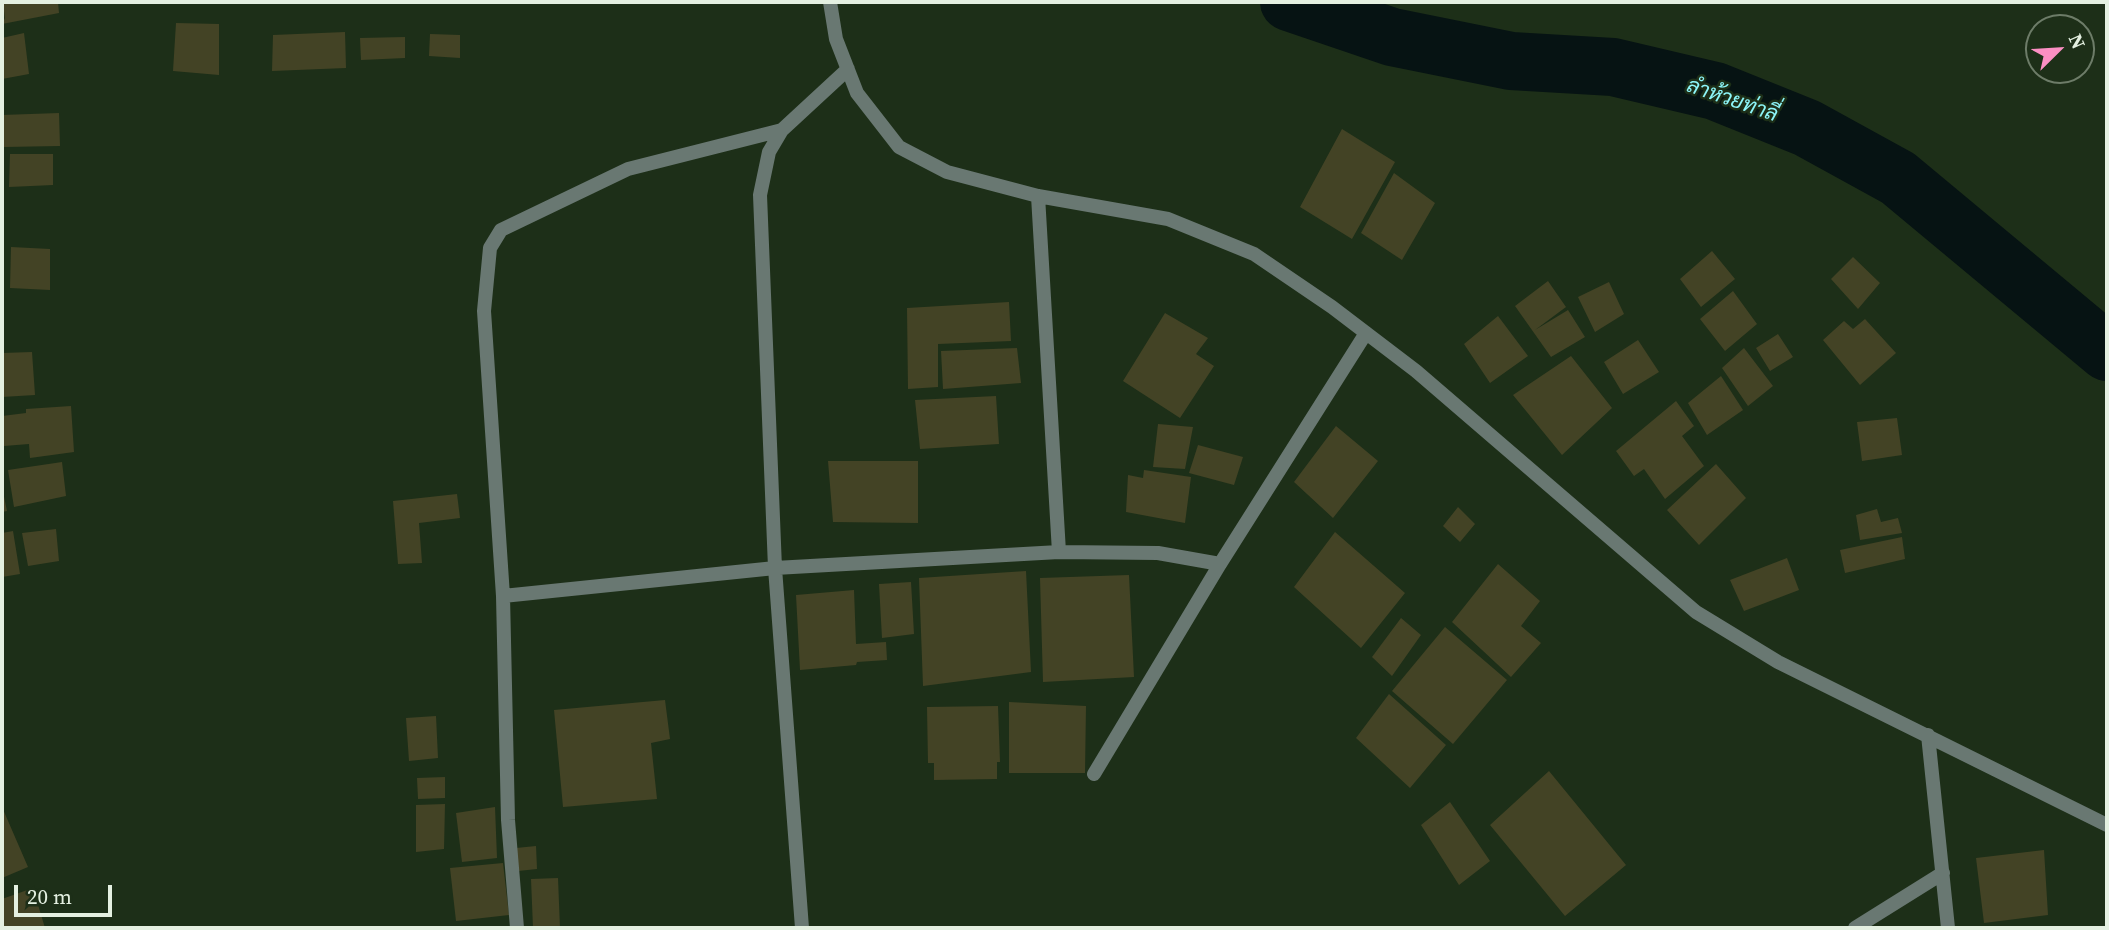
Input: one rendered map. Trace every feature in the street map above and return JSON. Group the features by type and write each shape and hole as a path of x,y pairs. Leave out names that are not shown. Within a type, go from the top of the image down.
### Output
{"street":[{"path":"830,2 836,38 857,93 899,147 947,172 1038,196 1168,219 1254,254 1332,307 1416,371 1696,612 1778,662 2107,825"},
{"path":"802,928 775,568 760,195 769,152 782,130 848,69"},
{"path":"517,928 508,820 503,596 484,311 490,248 501,230 628,169 782,130"},
{"path":"1038,196 1059,552"},
{"path":"1094,774 1220,564 1366,333"},
{"path":"503,596 775,568 1059,552 1158,553 1220,564"},
{"path":"1928,735 1948,928"},
{"path":"1855,928 1943,873"}],"building":[{"path":"3,2 58,2 59,13 2,24 2,14 5,20"},
{"path":"176,23 219,24 219,75 173,71"},
{"path":"345,32 346,68 272,71 273,35"},
{"path":"24,33 29,74 2,79 2,38"},
{"path":"430,34 460,35 460,58 429,56"},
{"path":"405,37 405,58 361,60 360,38"},
{"path":"59,113 60,146 4,147 2,115"},
{"path":"1342,129 1395,162 1352,239 1300,207"},
{"path":"10,154 53,154 53,185 9,187"},
{"path":"1394,173 1435,203 1402,260 1361,233"},
{"path":"11,247 50,249 50,290 10,288"},
{"path":"1712,251 1735,279 1701,307 1680,279"},
{"path":"1853,257 1880,283 1858,309 1831,279"},
{"path":"1548,281 1566,307 1535,330 1568,310 1585,337 1551,357 1515,306"},
{"path":"1609,282 1624,314 1595,332 1578,297"},
{"path":"1733,291 1757,324 1725,351 1700,319"},
{"path":"1009,302 1011,341 938,344 938,387 908,389 907,308"},
{"path":"1165,313 1208,338 1196,354 1214,366 1180,418 1123,381"},
{"path":"1498,316 1528,356 1490,383 1464,344"},
{"path":"1865,319 1896,353 1860,385 1823,340 1844,321 1853,329"},
{"path":"1778,334 1793,357 1770,371 1756,348"},
{"path":"1638,340 1659,372 1623,394 1604,362"},
{"path":"1017,348 1021,383 943,389 941,351"},
{"path":"1744,348 1773,386 1748,406 1722,368"},
{"path":"32,352 35,395 2,397 2,353"},
{"path":"1571,356 1612,408 1562,455 1513,395"},
{"path":"1721,376 1743,410 1707,435 1688,403"},
{"path":"996,396 999,444 920,449 915,400"},
{"path":"1676,401 1694,426 1682,436 1704,466 1665,499 1644,469 1634,476 1616,451"},
{"path":"71,406 74,452 30,458 29,444 4,446 2,416 26,413 26,409"},
{"path":"1897,418 1902,455 1862,461 1857,422"},
{"path":"1158,424 1193,427 1185,469 1153,467"},
{"path":"1336,426 1378,461 1333,518 1294,482"},
{"path":"1198,445 1243,457 1234,485 1189,473"},
{"path":"828,461 918,461 918,523 833,522"},
{"path":"62,462 66,496 14,507 8,470"},
{"path":"1716,464 1746,498 1699,545 1667,510"},
{"path":"1144,470 1191,477 1185,523 1126,512 1128,475 1143,478"},
{"path":"2,487 7,511 2,512"},
{"path":"457,494 460,518 419,523 422,563 398,564 393,501"},
{"path":"1458,507 1475,524 1460,542 1443,526"},
{"path":"1877,509 1881,522 1898,518 1902,533 1860,540 1856,515"},
{"path":"56,529 59,561 28,566 22,533"},
{"path":"13,531 20,574 2,577 2,533"},
{"path":"1335,532 1405,593 1361,648 1294,587"},
{"path":"1902,537 1905,559 1845,573 1840,550"},
{"path":"1787,558 1799,590 1744,611 1730,580"},
{"path":"1498,564 1540,601 1521,626 1541,643 1511,677 1452,622"},
{"path":"1026,571 1031,672 923,686 919,578"},
{"path":"1129,575 1134,677 1043,682 1040,578"},
{"path":"911,582 914,634 882,638 879,584"},
{"path":"854,590 856,644 886,642 887,660 800,670 796,595"},
{"path":"1401,618 1421,635 1392,676 1372,657"},
{"path":"1445,627 1507,680 1453,744 1392,691"},
{"path":"1389,694 1446,745 1410,788 1356,738"},
{"path":"665,700 670,739 651,743 657,799 563,807 554,710"},
{"path":"1009,702 1086,706 1085,773 1009,773"},
{"path":"998,706 1000,762 997,762 997,779 934,780 934,763 928,763 927,707"},
{"path":"436,716 438,758 409,761 406,718"},
{"path":"1549,771 1626,865 1565,916 1490,825"},
{"path":"445,777 445,798 418,799 417,778"},
{"path":"1450,802 1490,861 1459,885 1421,825"},
{"path":"445,804 444,849 416,852 416,805"},
{"path":"2,807 28,867 2,878"},
{"path":"495,807 497,858 462,862 456,813"},
{"path":"536,846 537,869 518,871 516,848"},
{"path":"2044,850 2048,915 1984,923 1976,858"},
{"path":"503,863 509,915 456,921 450,868"},
{"path":"558,878 560,928 533,928 531,879"},
{"path":"33,888 45,928 2,928 2,899"}],"waterway":[{"name":"ลำห้วยท่าลี่","path":"1289,2 1392,37 1511,61 1613,67 1715,91 1807,128 1898,178 2107,352"}]}
